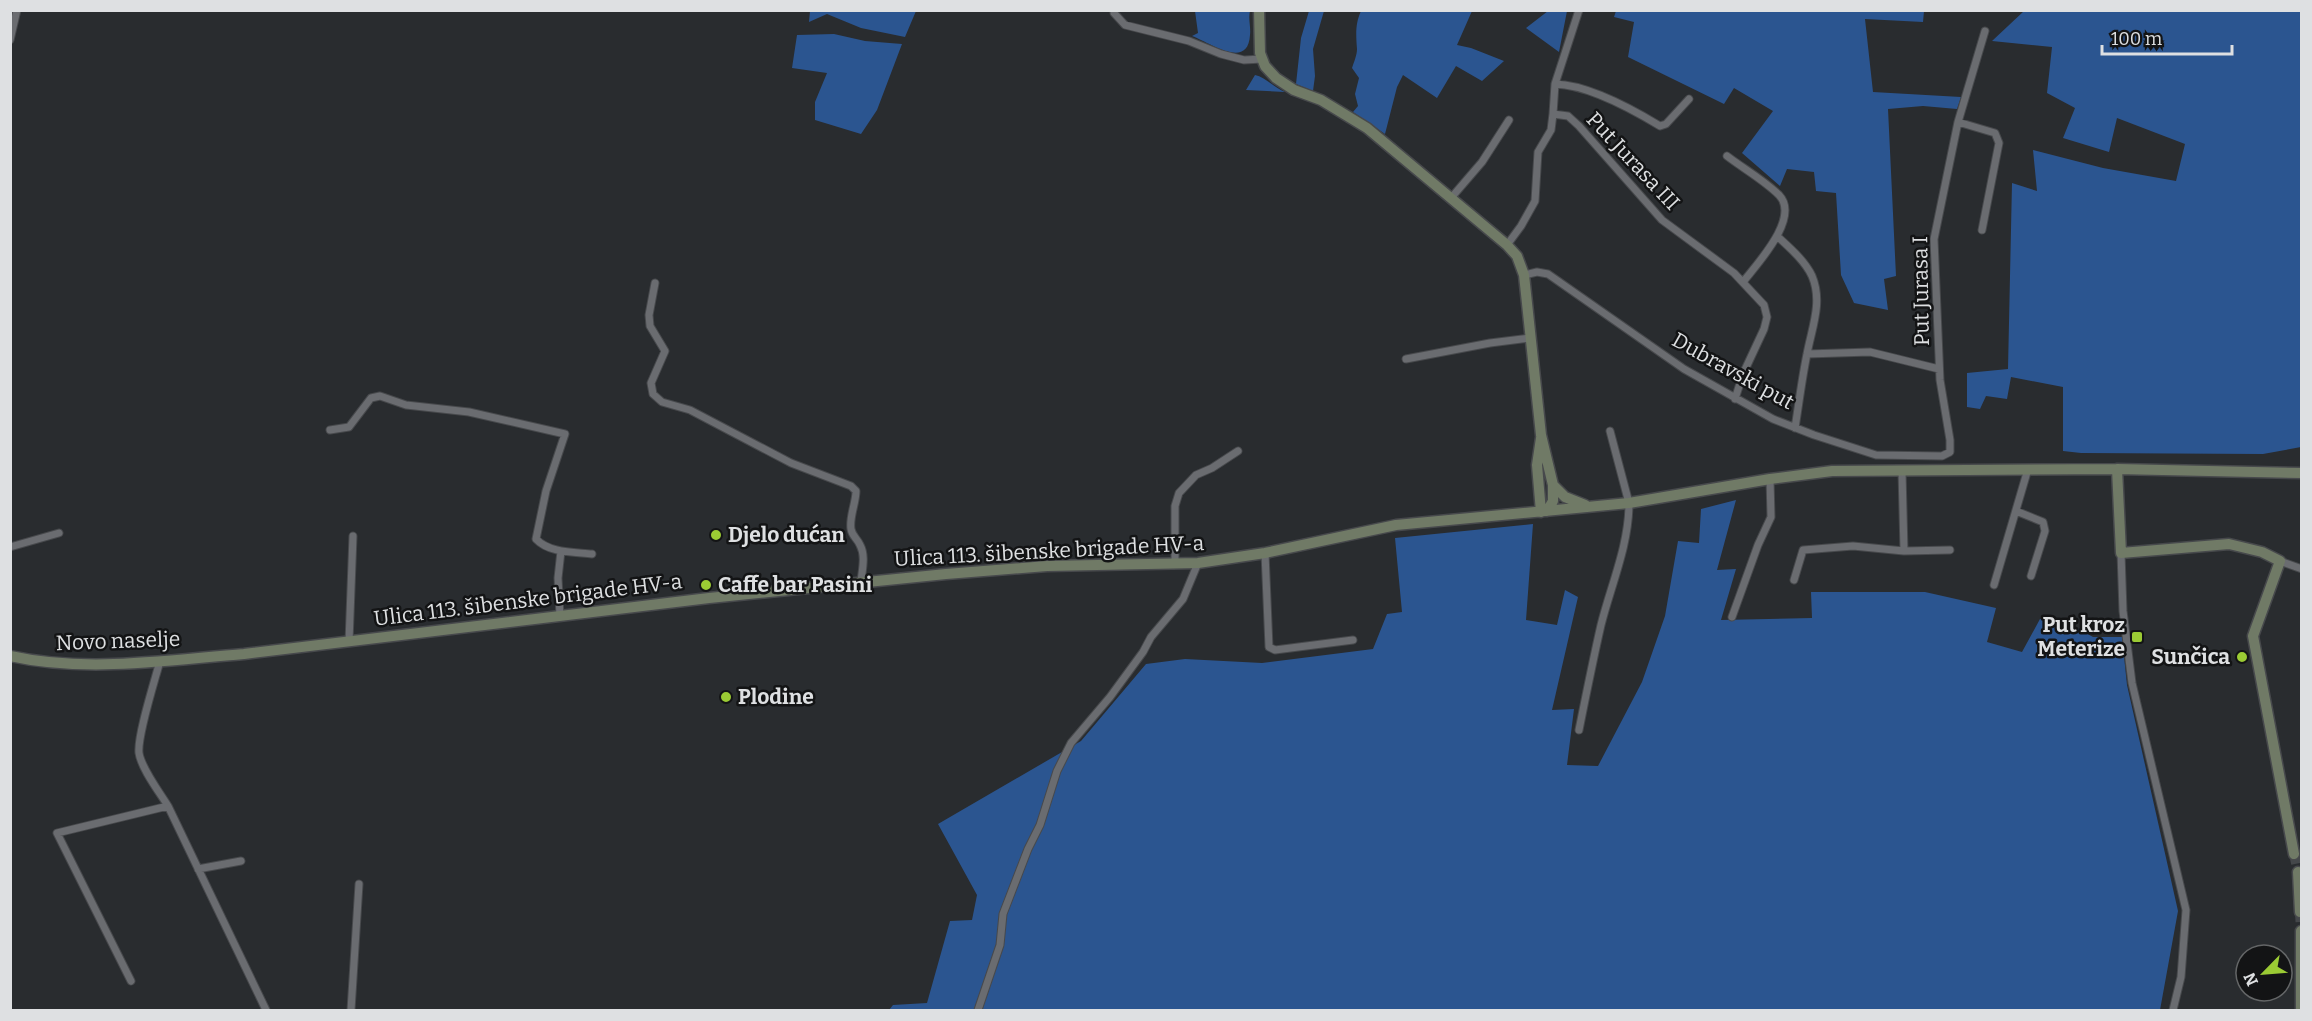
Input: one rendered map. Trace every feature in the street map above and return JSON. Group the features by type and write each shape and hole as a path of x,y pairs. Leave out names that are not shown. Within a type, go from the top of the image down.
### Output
{"main road":[{"path":"1260,10 1258,39 1262,59 1270,72 1283,84 1321,100 1367,128 1507,244 1516,256 1524,275 1541,435 1553,485 1553,501 1544,511"},
{"path":"1541,435 1537,465 1544,511"},
{"path":"2117,469 2121,553 2229,544 2262,552 2280,561 2253,636 2294,854"},
{"name":"Ulica 113. šibenske brigade HV-a","path":"227,655 861,582 1047,566 1198,563 1265,553 1396,525 1629,503 1832,471 2117,469 2301,473"},
{"path":"1553,485 1573,502 1592,507"},
{"name":"Novo naselje","path":"10,656 42,663 96,664 227,655"},
{"path":"2298,872 2300,912"},
{"path":"2301,931 2301,1011"}],"street":[{"path":"10,40 17,10"},
{"path":"1115,10 1114,13 1125,25 1189,41 1244,60 1262,59"},
{"name":"Put Jurasa III","path":"1507,244 1521,226 1535,201 1538,152 1551,130 1556,84 1579,10"},
{"name":"Put Jurasa I","path":"1942,456 1950,452 1950,440 1940,369 1934,239 1958,122 1985,32"},
{"name":"Put Jurasa III","path":"1556,84 1570,84 1632,108 1660,126 1666,124 1689,99"},
{"name":"Put Jurasa III","path":"1553,114 1568,116 1662,220 1734,273 1764,305 1767,317 1764,329 1743,374 1735,399"},
{"path":"1451,198 1482,162 1509,120"},
{"path":"1958,122 1995,133 1999,142 1982,230"},
{"path":"1727,156 1781,197 1785,214 1778,237 1743,282"},
{"path":"1778,237 1811,275 1817,294 1817,311 1807,354 1796,428"},
{"name":"Dubravski put","path":"1524,275 1538,272 1548,274 1684,369 1735,399 1796,428 1876,455 1942,456"},
{"path":"655,283 649,315 650,326 665,351 651,383 653,394 662,402 690,410 792,463 851,486 856,491 856,498 850,527 853,537 864,554 861,582"},
{"path":"1406,359 1530,338"},
{"path":"1807,354 1870,352 1940,369"},
{"path":"330,429 348,427 371,398 380,396 406,405 469,412 565,434 546,491 536,538 541,544 561,551 592,554"},
{"path":"1579,730 1601,625 1627,532 1629,503 1610,431"},
{"path":"1175,563 1175,506 1179,493 1196,475 1212,468 1238,451"},
{"path":"1994,585 2028,470"},
{"path":"1902,471 1904,551"},
{"path":"1732,617 1754,555 1771,518 1770,479"},
{"path":"2016,511 2043,522 2045,531 2031,576"},
{"path":"10,547 59,533"},
{"path":"349,642 353,536"},
{"path":"1794,580 1803,550 1853,546 1904,551 1950,550"},
{"path":"560,616 558,578 561,551"},
{"path":"1265,553 1269,647 1275,650 1353,640"},
{"path":"2121,553 2123,611 2132,683 2186,910 2181,977 2173,1011"},
{"path":"2280,561 2301,569"},
{"path":"978,1011 1000,945 1003,914 1028,849 1040,825 1057,771 1071,743 1110,697 1143,652 1150,637 1183,599 1198,563"},
{"path":"160,661 139,752 152,782 168,806 266,1011"},
{"path":"130,981 57,833 168,806"},
{"path":"198,869 241,861"},
{"path":"351,1011 359,884"}],"shaded area":[{"path":"810,10 916,11 905,37 861,28 827,14 809,22"},
{"path":"1195,11 1250,11 1248,46 1235,53 1217,48 1192,36 1198,33"},
{"path":"1309,11 1324,11 1313,49 1315,76 1313,91 1296,84 1301,38"},
{"path":"1361,11 1472,11 1457,45 1504,61 1482,81 1456,66 1437,98 1403,75 1397,87 1385,134 1353,112 1358,106 1355,94 1359,78 1352,68 1357,49 1356,34"},
{"path":"1548,11 1567,11 1559,52 1526,28"},
{"path":"1616,11 1924,11 1923,22 1865,19 1873,92 1961,97 1957,109 1923,106 1888,109 1896,276 1884,279 1888,310 1854,303 1841,275 1836,193 1816,191 1814,172 1787,169 1780,186 1742,153 1773,111 1734,88 1724,104 1628,57 1634,22 1614,17"},
{"path":"2024,11 2301,11 2301,447 2263,454 2063,451 2063,387 2011,377 2007,399 1986,396 1980,409 1967,407 1967,373 2008,369 2012,183 2037,191 2033,150 2103,168 2176,181 2185,144 2117,118 2109,152 2063,138 2075,108 2047,93 2052,47 1992,41"},
{"path":"834,34 865,41 902,44 877,110 861,134 815,120 815,102 827,73 792,68 797,35"},
{"path":"1255,75 1262,78 1285,92 1246,90"},
{"path":"1736,500 1717,570 1736,569 1721,620 1812,618 1811,592 1925,592 1996,608 1987,642 2022,652 2040,619 2077,628 2093,637 2122,637 2127,685 2178,911 2160,1010 889,1010 893,1005 927,1003 950,921 972,920 977,895 938,824 1081,741 1146,664 1185,659 1262,663 1373,649 1387,614 1402,612 1395,538 1533,524 1526,620 1557,625 1565,590 1578,597 1552,710 1574,709 1567,765 1598,766 1642,682 1665,616 1678,541 1699,543 1701,509"}],"tunnel":[{"path":"2294,854 2298,872"},
{"path":"2300,912 2301,931"}],"place":[{"name":"Djelo dućan","path":"716,535"},
{"name":"Caffe bar Pasini","path":"706,585"},
{"name":"Put kroz Meterize","path":"2137,637"},
{"name":"Sunčica","path":"2242,657"},
{"name":"Plodine","path":"726,697"}]}
